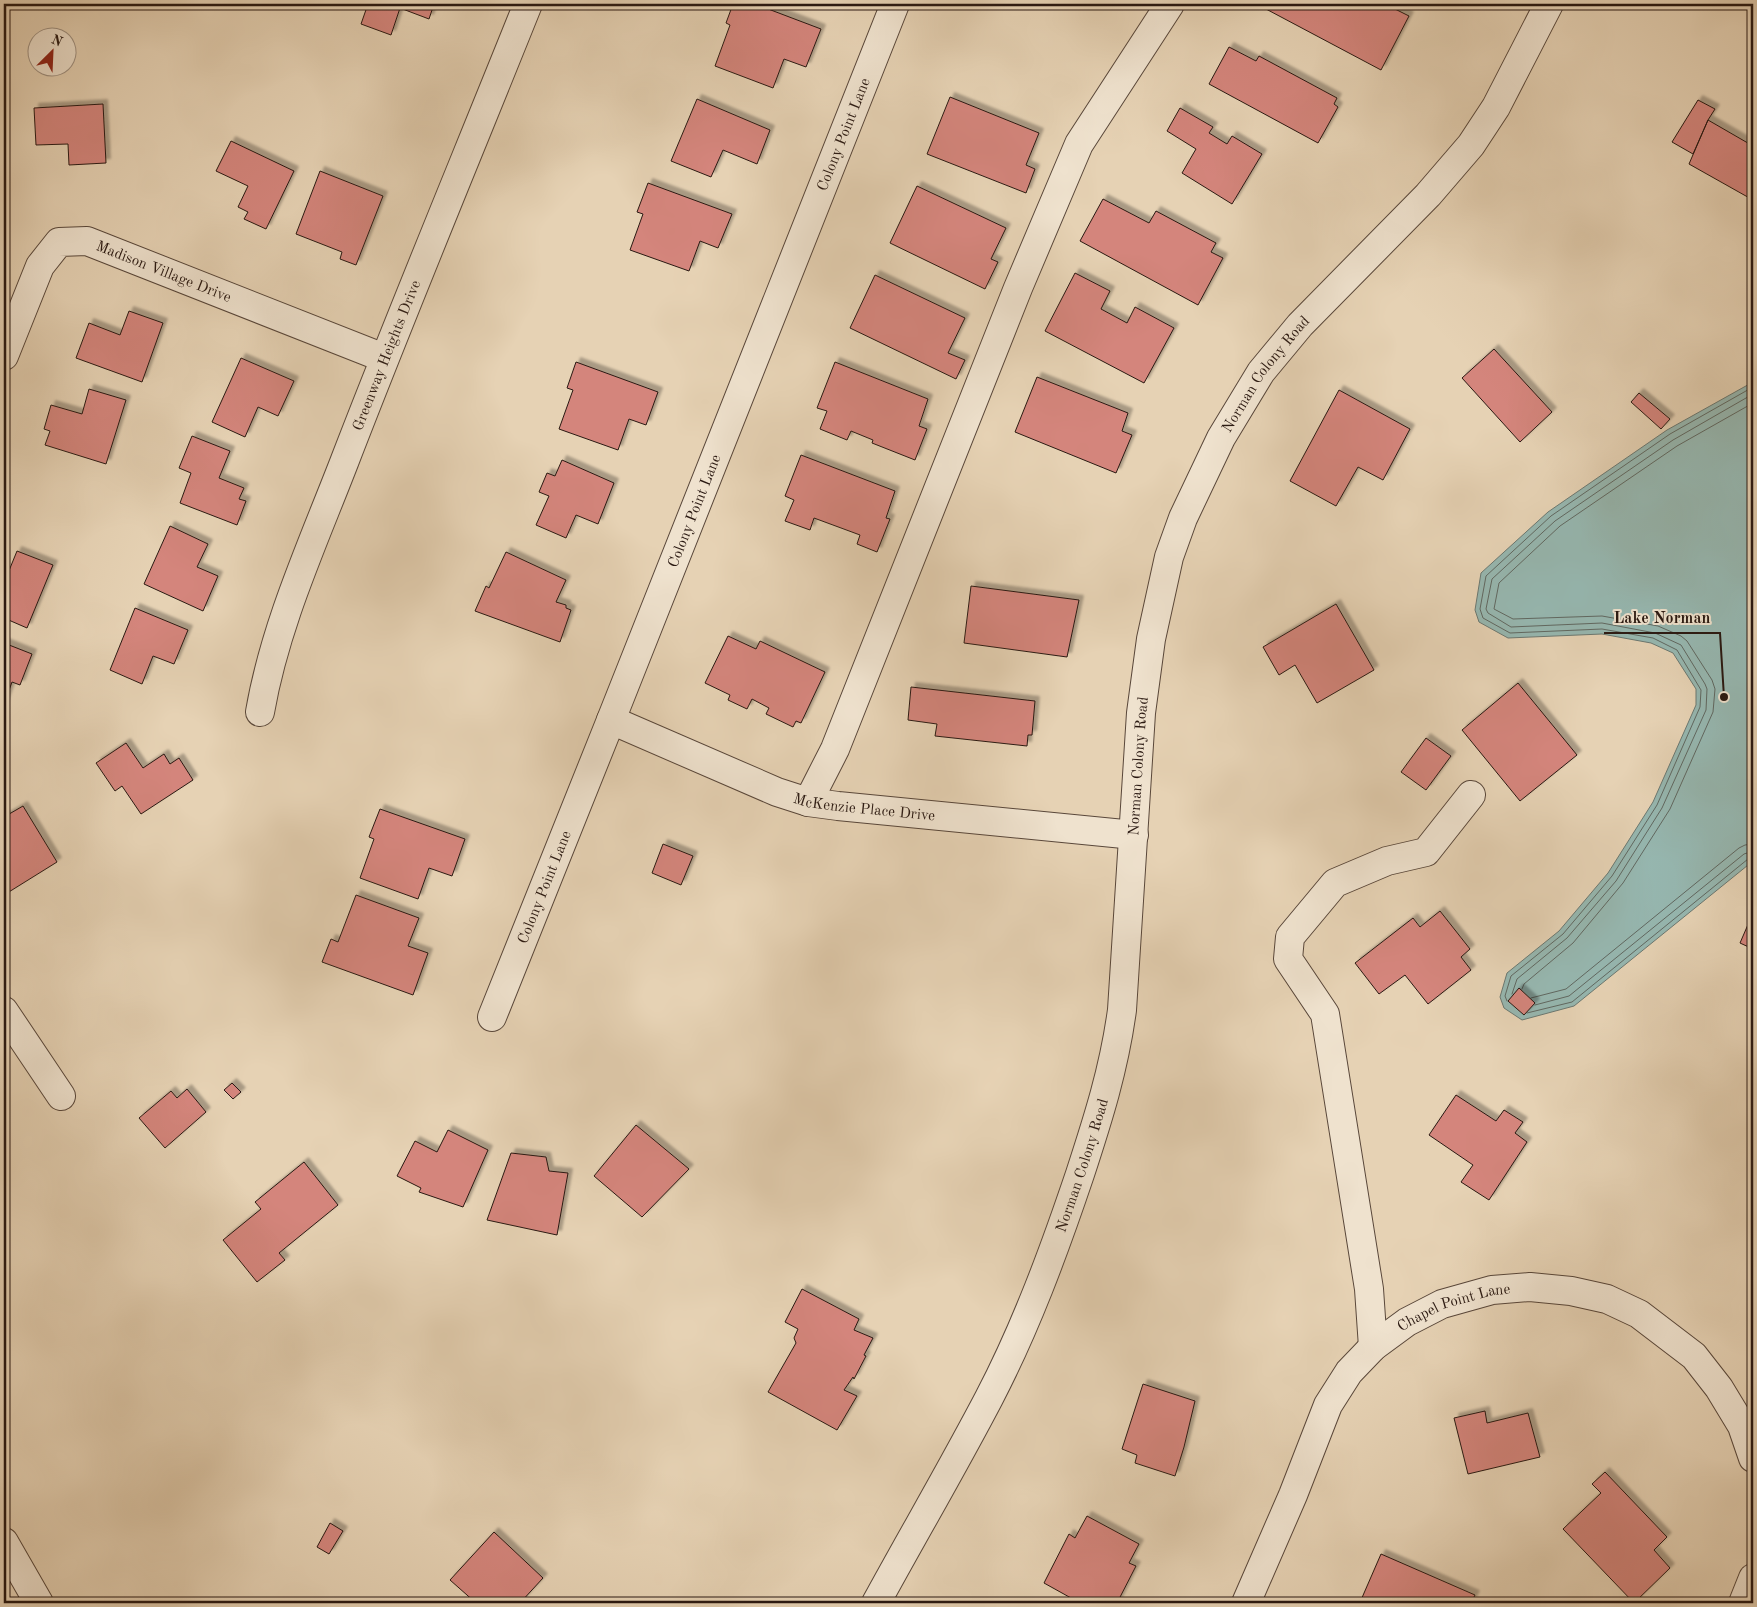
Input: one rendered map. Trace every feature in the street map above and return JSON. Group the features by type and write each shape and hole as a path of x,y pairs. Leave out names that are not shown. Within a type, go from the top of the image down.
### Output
{"street":[{"name":"Greenway Heights Drive","path":"260,712 265,685 279,636 384,358 528,4"},
{"name":"Colony Point Lane","path":"492,1017 895,4"},
{"path":"808,802 835,749 1015,297 1079,144 1170,4"},
{"name":"Norman Colony Road","path":"876,1603 989,1398 1026,1318 1063,1225 1100,1112 1116,1050 1122,1010 1141,713 1151,639 1169,557 1180,526 1221,438 1261,372 1300,324 1428,195 1471,145 1496,107 1550,4"},
{"name":"Madison Village Drive","path":"4,356 40,266 59,242 87,241 384,358"},
{"name":"McKenzie Place Drive","path":"611,720 777,792 808,802 1134,835"},
{"path":"1373,1347 1369,1288 1325,1014 1288,958 1290,937 1335,883 1387,860 1426,852 1471,794"},
{"path":"4,1011 61,1096"},
{"name":"Chapel Point Lane","path":"1246,1603 1293,1495 1328,1405 1349,1372 1373,1347 1407,1322 1442,1304 1492,1290 1530,1287 1570,1291 1607,1299 1639,1314 1694,1356 1719,1388 1742,1426 1753,1458"},
{"path":"4,1542 39,1603"},
{"path":"1744,1603 1753,1578"}],"water":[{"path":"1753,382 1753,861 1574,1006 1522,1020 1504,1008 1500,997 1507,973 1559,931 1608,873 1653,802 1696,705 1696,689 1673,653 1651,643 1602,634 1508,638 1479,622 1475,610 1481,573 1548,512 1667,430"}],"building":[{"path":"368,4 434,4 429,19 400,8 391,35 361,24"},
{"path":"733,4 755,4 821,29 806,67 784,59 773,88 715,66 730,25 726,23"},
{"path":"1269,4 1385,4 1409,16 1381,70 1266,9"},
{"path":"1229,47 1256,61 1259,56 1337,98 1334,104 1338,107 1318,143 1209,84"},
{"path":"950,97 1039,133 1026,165 1035,169 1026,193 927,154"},
{"path":"697,99 770,130 757,164 723,150 711,177 671,161"},
{"path":"1698,100 1715,109 1693,154 1672,142"},
{"path":"103,104 106,163 69,165 68,144 36,145 34,108"},
{"path":"1180,108 1213,127 1209,133 1227,144 1232,136 1262,154 1232,204 1182,173 1196,149 1167,131"},
{"path":"1708,120 1753,146 1753,200 1689,164"},
{"path":"231,141 294,171 266,229 244,219 248,212 238,207 248,186 216,171"},
{"path":"320,171 383,196 356,265 340,259 342,252 296,234"},
{"path":"648,183 732,214 718,248 700,241 689,271 630,250 643,214 637,212"},
{"path":"917,186 1006,228 991,259 998,262 985,289 890,243"},
{"path":"1103,199 1149,223 1156,211 1216,243 1211,252 1223,258 1198,305 1080,241"},
{"path":"1075,273 1110,291 1101,309 1127,323 1135,307 1174,328 1144,383 1045,331"},
{"path":"875,275 965,318 948,353 965,360 956,379 850,328"},
{"path":"129,311 163,323 142,382 76,358 89,323 120,335"},
{"path":"1494,349 1552,412 1520,442 1462,378"},
{"path":"241,358 294,381 278,416 258,407 245,437 212,422"},
{"path":"576,362 658,392 646,425 629,419 618,450 559,429 573,390 567,388"},
{"path":"835,362 928,399 919,426 927,429 915,460 872,443 873,440 851,431 847,440 820,429 827,411 817,408"},
{"path":"1037,377 1128,413 1122,431 1132,435 1116,473 1015,432"},
{"path":"89,389 126,400 106,464 45,445 50,431 44,429 51,405 82,414"},
{"path":"1339,390 1410,429 1383,480 1358,467 1336,506 1290,481"},
{"path":"1639,393 1670,419 1661,429 1631,402"},
{"path":"192,436 230,451 219,478 244,488 239,499 246,501 237,525 180,503 191,473 179,468"},
{"path":"801,455 895,491 886,518 890,519 877,552 857,544 860,535 814,518 810,530 785,521 794,500 785,496"},
{"path":"562,460 614,483 598,524 576,515 566,538 536,525 549,496 539,492 547,473 555,476"},
{"path":"170,526 208,544 197,567 218,576 203,611 144,584"},
{"path":"17,551 53,565 27,628 4,618 4,577 6,578"},
{"path":"506,552 566,580 556,602 566,605 566,608 571,610 560,642 475,611 486,586 489,588"},
{"path":"971,586 1079,600 1067,657 964,643"},
{"path":"1336,604 1374,670 1317,703 1295,665 1279,675 1263,647"},
{"path":"135,608 188,630 174,664 153,656 142,684 110,670"},
{"path":"728,636 756,649 760,641 825,672 801,723 796,721 793,727 766,714 769,708 752,699 747,709 728,700 730,695 705,683"},
{"path":"4,643 32,654 20,685 12,682 4,704"},
{"path":"1518,683 1577,755 1520,801 1462,730"},
{"path":"911,687 1035,701 1032,735 1028,735 1027,746 935,736 937,724 908,720"},
{"path":"1426,738 1451,756 1426,790 1401,772"},
{"path":"126,743 143,768 164,754 170,764 179,758 193,780 141,814 122,786 115,791 96,763"},
{"path":"23,806 57,862 4,895 4,855 6,854 4,851 4,817"},
{"path":"380,809 465,839 452,876 429,868 418,899 360,878 374,839 369,837"},
{"path":"663,844 693,856 681,885 652,873"},
{"path":"356,895 419,918 408,946 428,953 413,995 322,962 331,939 338,942"},
{"path":"1440,911 1470,949 1461,957 1471,970 1428,1004 1405,975 1379,994 1355,963 1413,918 1420,927"},
{"path":"1753,913 1753,949 1740,943"},
{"path":"1519,988 1535,1003 1524,1015 1508,1001"},
{"path":"232,1083 241,1092 233,1099 224,1090"},
{"path":"187,1089 206,1112 165,1148 139,1118 171,1091 177,1098"},
{"path":"1456,1095 1496,1121 1504,1110 1523,1122 1515,1133 1527,1142 1489,1200 1461,1182 1473,1165 1429,1135"},
{"path":"636,1125 689,1169 642,1217 594,1176"},
{"path":"448,1130 488,1150 463,1207 419,1192 421,1188 397,1176 415,1141 437,1152"},
{"path":"511,1153 546,1157 549,1171 568,1173 557,1235 487,1220"},
{"path":"304,1162 338,1205 279,1253 285,1260 257,1282 223,1240 261,1209 255,1202"},
{"path":"802,1289 859,1319 854,1330 873,1338 854,1379 853,1377 844,1390 857,1396 837,1430 768,1392 796,1343 794,1338 798,1329 785,1322"},
{"path":"1143,1384 1195,1401 1175,1476 1135,1463 1137,1455 1122,1449"},
{"path":"1485,1411 1487,1423 1528,1413 1540,1457 1468,1474 1454,1418"},
{"path":"1605,1472 1667,1537 1654,1550 1670,1568 1634,1603 1563,1529 1601,1493 1592,1484"},
{"path":"1087,1516 1139,1544 1129,1563 1136,1566 1117,1603 1080,1603 1044,1583 1069,1534 1075,1538"},
{"path":"330,1523 343,1531 329,1554 317,1547"},
{"path":"494,1532 543,1578 520,1603 476,1603 450,1580"},
{"path":"1381,1554 1475,1595 1471,1603 1369,1603 1361,1600"}],"place":[{"name":"Lake Norman","path":"1724,697"}]}
